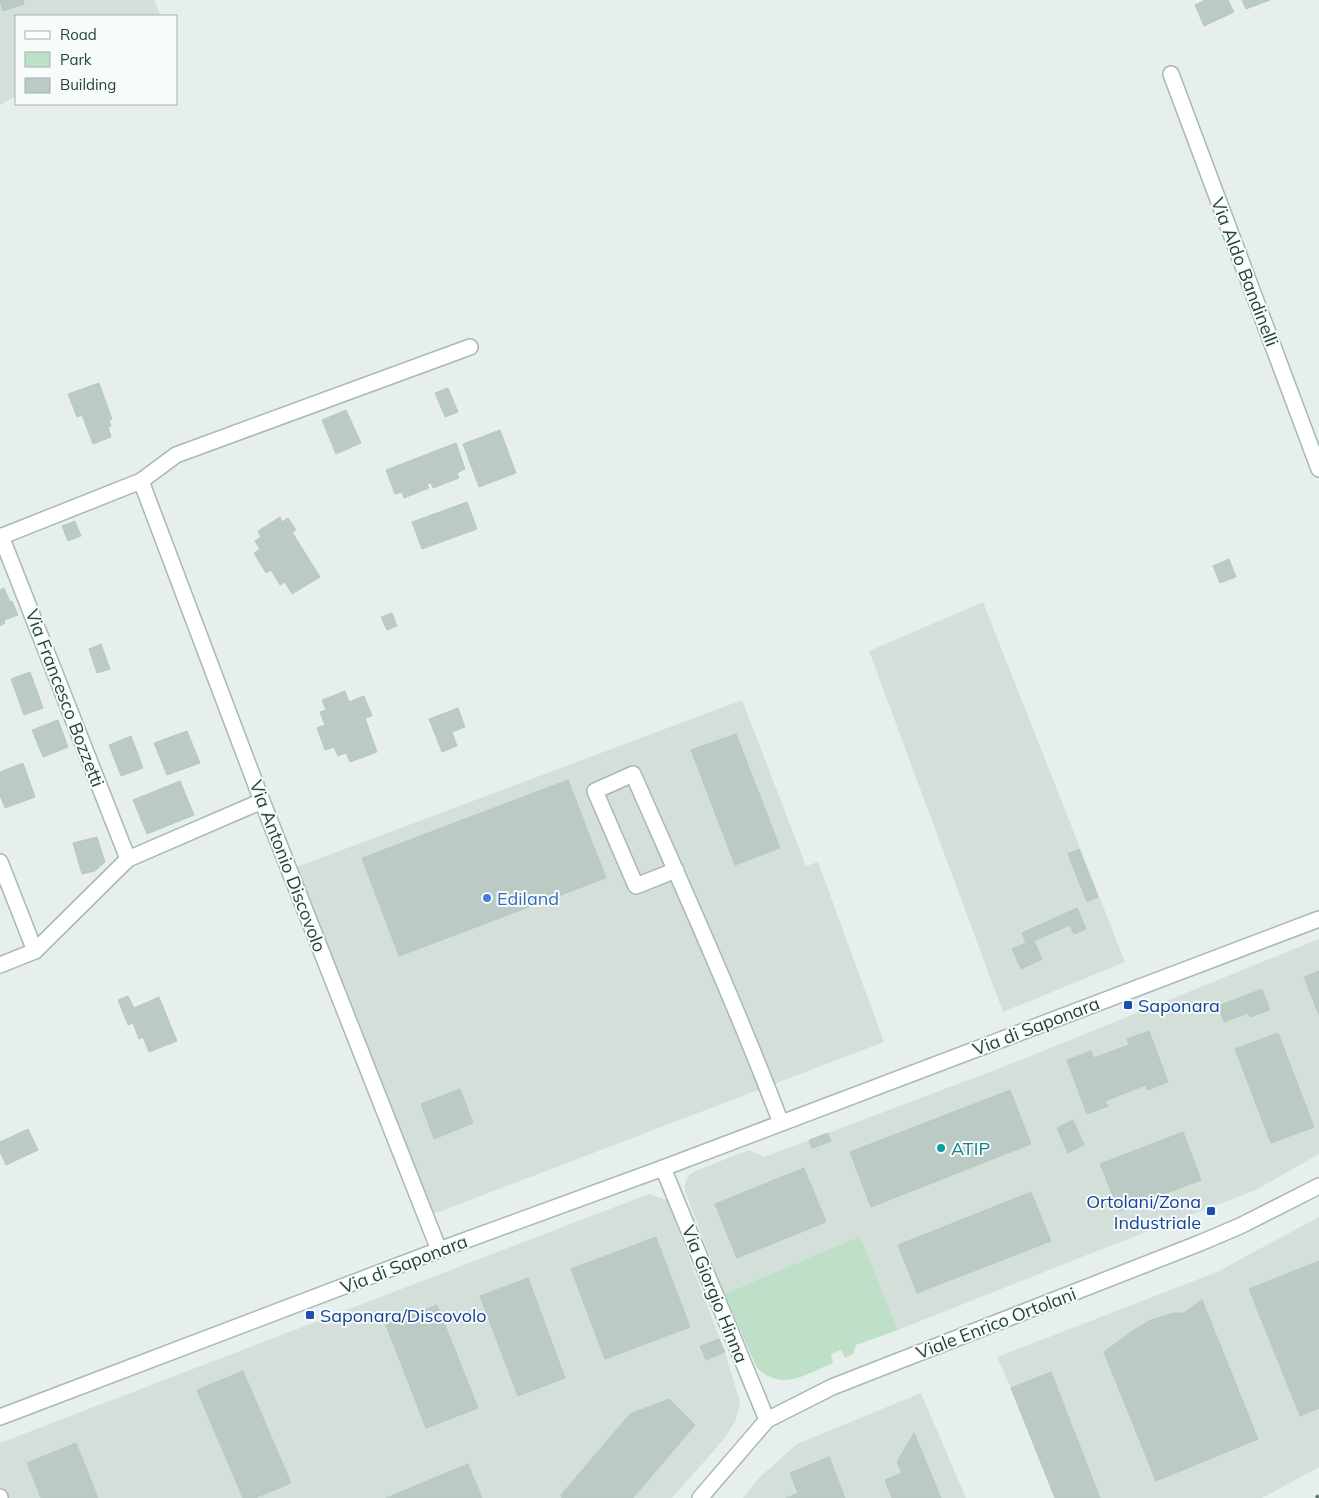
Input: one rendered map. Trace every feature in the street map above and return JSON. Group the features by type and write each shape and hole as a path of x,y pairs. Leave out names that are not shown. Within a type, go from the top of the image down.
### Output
{"street":[{"name":"Via Aldo Bandinelli","path":"1171,74 1319,469"},
{"path":"1,537 141,481 176,455 470,347"},
{"name":"Via Antonio Discovolo","path":"141,481 262,801 439,1250"},
{"name":"Via Francesco Bozzetti","path":"1,537 128,859"},
{"path":"676,870 636,886 595,790 633,774 676,870 723,977 781,1123"},
{"path":"0,964 35,951 128,859 262,801"},
{"path":"0,862 35,951"},
{"name":"Via di Saponara","path":"0,1417 1319,919"},
{"name":"Via Giorgio Hinna","path":"663,1168 767,1420"},
{"name":"Viale Enrico Ortolani","path":"700,1498 767,1420 832,1387 1240,1226 1319,1186"}],"shaded area":[{"path":"0,0 154,0 161,15 15,15 15,97 0,105"},
{"path":"983,602 1125,962 1003,1012 869,651"},
{"path":"742,700 806,866 818,862 884,1042 431,1215 294,868"},
{"path":"1319,939 1319,1154 1256,1190 898,1330 860,1236 724,1294 685,1191 685,1183 689,1175 695,1171 749,1150 764,1157 791,1147 1016,1062"},
{"path":"649,1194 667,1200 725,1352 740,1402 736,1420 724,1439 672,1498 0,1498 0,1443"},
{"path":"1319,1217 1319,1467 1262,1498 1055,1498 997,1357 1217,1272"},
{"path":"921,1393 966,1498 743,1498 759,1478 797,1444"}],"green space":[{"path":"860,1236 898,1330 856,1345 853,1354 845,1358 841,1350 831,1354 833,1363 804,1376 785,1380 766,1375 757,1368 724,1294"}],"building":[{"path":"0,0 23,0 24,4 3,11"},
{"path":"1205,0 1228,0 1234,12 1204,26 1195,5"},
{"path":"1242,0 1270,0 1246,9"},
{"path":"99,383 112,419 109,420 111,426 108,427 111,437 93,444 82,415 77,417 68,394"},
{"path":"448,388 458,412 445,417 435,393"},
{"path":"346,410 361,443 336,454 322,420"},
{"path":"500,430 516,473 479,487 463,444"},
{"path":"456,443 465,469 457,473 459,478 433,488 431,483 427,484 429,488 404,498 402,492 395,494 386,470"},
{"path":"467,502 477,529 422,549 412,522"},
{"path":"280,517 282,522 288,518 296,530 292,532 320,577 292,594 285,582 280,585 271,570 266,573 254,553 260,549 255,541 261,537 258,531"},
{"path":"75,521 81,536 68,541 62,526"},
{"path":"1229,559 1236,577 1220,583 1213,566"},
{"path":"4,588 18,615 4,620 5,623 0,626 0,590"},
{"path":"392,613 397,626 387,630 381,617"},
{"path":"101,644 110,669 97,673 89,649"},
{"path":"30,672 43,708 24,715 11,679"},
{"path":"345,691 349,702 364,696 372,716 365,718 377,752 350,762 346,753 338,756 334,747 325,750 317,728 325,725 320,712 326,710 322,700"},
{"path":"458,708 465,727 452,732 457,746 442,752 429,719"},
{"path":"58,720 68,747 43,757 32,730"},
{"path":"187,731 200,763 167,775 154,743"},
{"path":"736,734 780,848 735,865 691,750"},
{"path":"131,736 143,768 121,776 109,745"},
{"path":"23,763 35,797 5,808 0,795 0,772"},
{"path":"568,780 606,878 399,956 362,858"},
{"path":"180,781 194,815 147,834 133,800"},
{"path":"97,837 105,862 95,871 82,874 73,843"},
{"path":"1079,849 1098,897 1087,902 1068,854"},
{"path":"1077,908 1086,929 1074,934 1070,925 1034,941 1042,959 1021,969 1012,949 1026,943 1022,933"},
{"path":"1319,971 1319,1015 1304,977"},
{"path":"1262,989 1270,1010 1250,1017 1248,1013 1224,1022 1218,1006"},
{"path":"128,996 134,1008 159,997 177,1041 149,1052 143,1037 139,1039 133,1023 128,1025 118,1000"},
{"path":"1149,1031 1168,1082 1147,1090 1146,1085 1105,1101 1108,1106 1087,1114 1067,1060 1091,1051 1094,1058 1129,1045 1127,1039"},
{"path":"1278,1033 1314,1127 1271,1143 1235,1049"},
{"path":"460,1089 473,1123 434,1139 421,1104"},
{"name":"ATIP","path":"1010,1090 1031,1144 871,1207 850,1152"},
{"path":"1073,1120 1084,1145 1068,1153 1057,1128"},
{"path":"28,1129 38,1150 6,1165 0,1152 0,1142"},
{"path":"1183,1132 1201,1180 1119,1211 1100,1164"},
{"path":"828,1133 831,1141 812,1148 809,1140"},
{"path":"804,1168 826,1222 737,1258 715,1204"},
{"path":"1031,1192 1051,1241 917,1293 898,1245"},
{"path":"656,1237 690,1327 605,1359 571,1269"},
{"path":"1319,1261 1319,1408 1300,1416 1249,1289"},
{"path":"528,1278 565,1378 518,1396 480,1296"},
{"path":"1202,1300 1258,1439 1156,1481 1104,1352 1151,1320 1174,1313 1184,1313"},
{"path":"437,1305 478,1408 426,1428 386,1325"},
{"path":"719,1339 725,1352 706,1360 700,1346"},
{"path":"243,1371 291,1483 255,1498 243,1498 197,1390"},
{"path":"1051,1372 1100,1498 1055,1498 1011,1388"},
{"path":"669,1399 695,1425 633,1498 562,1498 561,1495 630,1414"},
{"path":"914,1433 941,1498 892,1498 885,1480 902,1473 897,1462"},
{"path":"76,1443 98,1498 41,1498 27,1463"},
{"path":"829,1457 845,1498 786,1498 798,1493 790,1473"},
{"path":"468,1464 482,1498 386,1498"}],"place":[{"name":"Ediland","path":"487,898"},
{"name":"Saponara","path":"1128,1005"},
{"name":"ATIP","path":"941,1148"},
{"name":"Ortolani/Zona Industriale","path":"1211,1211"},
{"name":"Saponara/Discovolo","path":"310,1315"}]}
